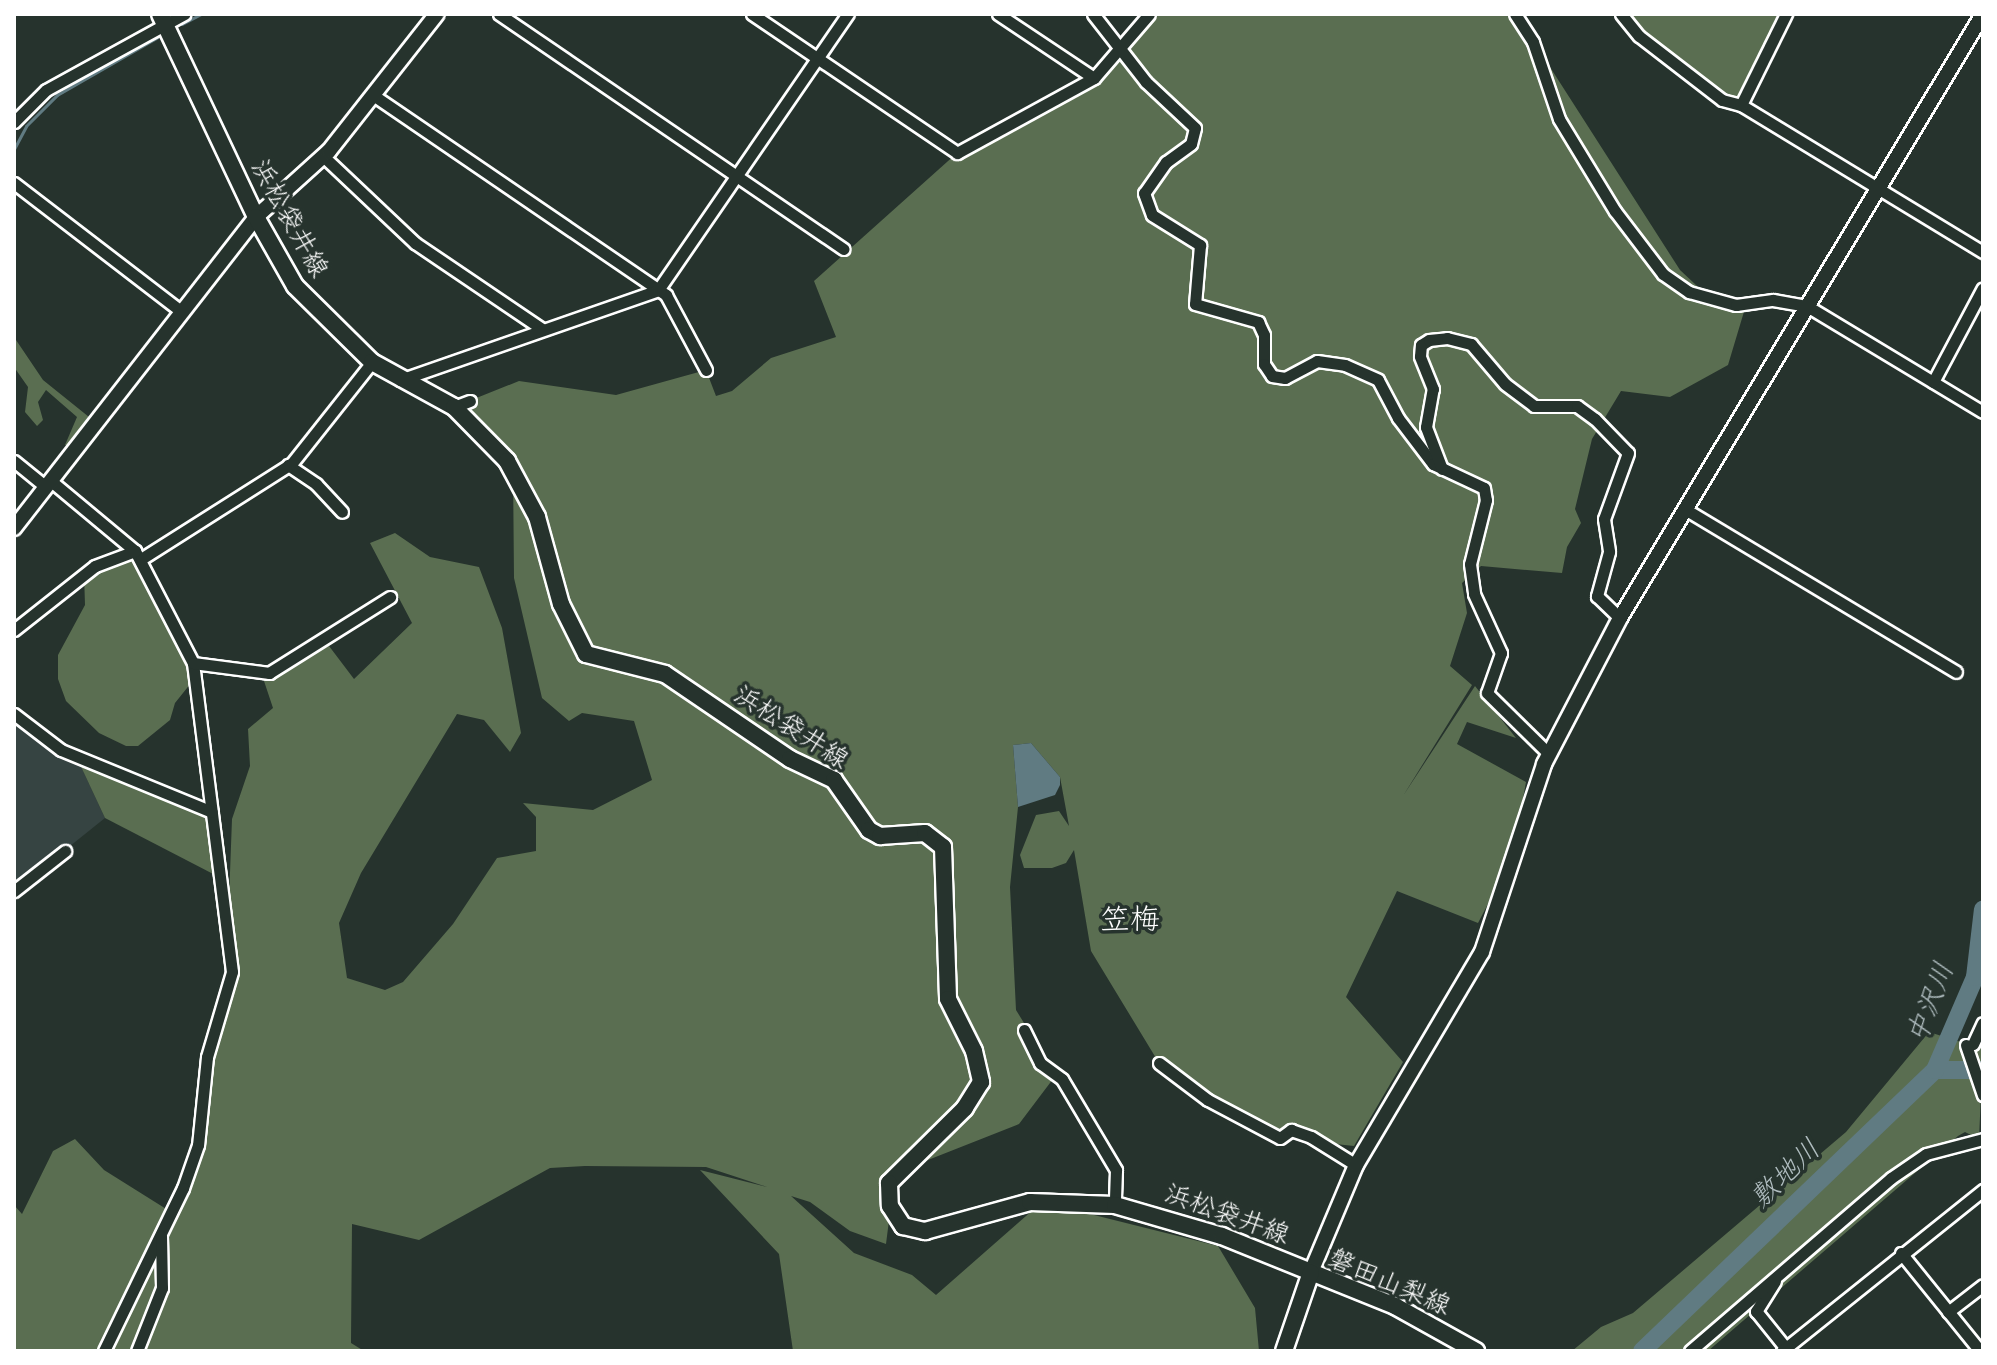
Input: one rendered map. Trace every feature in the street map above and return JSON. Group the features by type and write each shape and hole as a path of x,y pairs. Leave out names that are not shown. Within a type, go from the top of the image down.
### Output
{"main road":[{"name":"浜松袋井線","path":"162,19 256,217 295,286 372,362 399,380 462,404 507,461 528,497 561,604 586,654 665,674 790,759 834,780 869,830 880,836 925,833 943,847 948,999 974,1051 981,1082 965,1108 895,1173 889,1194 895,1217 903,1226 925,1231 1030,1202 1115,1205 1164,1215 1311,1272"},
{"name":"磐田山梨線","path":"1284,1351 1311,1272 1395,1306 1476,1351"}],"street":[{"path":"14,122 46,90 162,19 184,14"},
{"path":"14,528 256,217 323,156 437,14"},
{"path":"499,14 844,249"},
{"path":"752,14 957,153 1094,78 1149,14"},
{"path":"399,380 658,290 848,14"},
{"path":"998,14 1094,78"},
{"path":"1093,14 1122,46 1146,82 1195,128 1191,144 1166,162 1144,193 1152,215 1200,245 1195,304 1258,322 1264,335 1264,364 1279,379 1317,361 1345,365 1378,380 1398,418 1442,470 1469,477 1484,488 1486,500 1470,564 1474,594 1501,653 1487,693 1549,754"},
{"path":"1515,14 1533,42 1559,119 1615,211 1663,274 1689,292 1736,305 1773,300 1807,306 1983,412"},
{"path":"1621,14 1639,36 1722,100 1741,105 1983,252"},
{"path":"1741,105 1786,14"},
{"path":"1311,1272 1356,1165 1482,952 1549,754 1620,618 1983,14"},
{"path":"373,95 658,290 694,341 706,370"},
{"path":"323,156 415,243 542,329"},
{"path":"14,183 182,312"},
{"path":"1933,382 1983,288"},
{"path":"1442,470 1426,427 1433,389 1420,356 1421,345 1429,340 1447,338 1471,344 1505,384 1534,406 1577,406 1595,419 1628,453 1604,519 1609,552 1597,596 1620,618"},
{"path":"14,630 95,566 138,555 288,465 372,362"},
{"path":"14,461 49,484 138,555 193,663 230,987 207,1057 203,1126 161,1235 104,1351"},
{"path":"288,465 316,484 342,512"},
{"path":"1685,509 1956,672"},
{"path":"193,663 269,673 390,597"},
{"path":"14,714 61,750 212,812"},
{"path":"14,891 65,851"},
{"path":"1983,1023 1970,1046 1983,1095"},
{"path":"1024,1030 1040,1063 1062,1079 1116,1170 1115,1205"},
{"path":"1159,1063 1208,1100 1280,1138 1291,1130 1311,1137 1356,1165"},
{"path":"1690,1351 1781,1270 1926,1154 1983,1139"},
{"path":"1781,1270 1756,1311 1785,1350 1901,1253 1983,1190"},
{"path":"137,1351 162,1288 161,1235"},
{"path":"1901,1253 1980,1351"},
{"path":"1948,1312 1983,1285"}],"shaded area":[{"path":"14,708 76,756 105,818 14,891"}],"green space":[{"path":"1149,14 1516,14 1680,270 1713,301 1746,305 1728,365 1670,397 1621,391 1592,439 1575,509 1581,523 1567,547 1562,573 1481,566 1462,583 1467,613 1450,666 1472,685 1403,796 1475,686 1516,738 1467,722 1457,744 1526,782 1512,858 1478,923 1397,891 1346,997 1403,1062 1354,1146 1280,1138 1159,1063 1091,951 1074,850 1066,863 1052,868 1024,868 1020,855 1036,815 1059,811 1069,826 1060,777 1031,743 1013,745 1018,807 1010,887 1016,1010 1056,1075 1019,1124 895,1173 886,1244 850,1231 810,1202 791,1196 854,1253 912,1275 936,1295 1042,1202 1218,1246 1255,1308 1259,1351 793,1351 779,1254 700,1170 767,1187 706,1167 585,1166 550,1168 419,1240 352,1224 351,1343 364,1351 14,1351 14,1205 22,1214 53,1151 75,1139 104,1170 171,1212 203,1122 205,1070 225,1006 232,819 250,766 248,729 273,708 263,678 329,646 354,679 412,623 370,543 395,533 430,557 479,567 502,628 521,733 510,752 484,720 457,714 361,873 339,923 347,978 385,990 403,982 453,924 497,858 536,851 536,817 523,803 593,810 652,780 634,721 582,713 569,721 542,698 514,578 513,470 454,407 519,381 616,395 706,370 716,396 732,391 771,358 836,337 814,281 957,153 1108,62"},
{"path":"1631,14 1786,14 1741,105 1716,95 1630,26"},
{"path":"14,337 43,380 89,417 71,446 65,445 77,417 46,390 38,402 43,420 37,426 25,412 28,387 14,367"},
{"path":"135,551 195,678 175,703 170,720 138,746 126,746 99,733 66,701 58,679 58,655 85,605 84,574"},
{"path":"76,756 212,812 219,877 105,818"},
{"path":"1929,1032 1983,1049 1979,1139 1965,1132 1958,1136 1708,1351 1572,1351 1601,1327 1633,1313 1846,1132"}],"water":[{"path":"1031,743 1060,777 1060,785 1055,795 1018,807 1013,745"}],"waterway":[{"path":"182,24 201,14"},
{"path":"14,149 26,126 57,95 158,37"},
{"name":"敷地川","path":"1642,1351 1935,1070 1975,977 1983,909"},
{"name":"敷地川","path":"1935,1070 1983,1070"}],"district":[{"name":"笠梅","path":"1130,920"}],"water label":[{"name":"中沢川","path":"1931,1003"}]}
